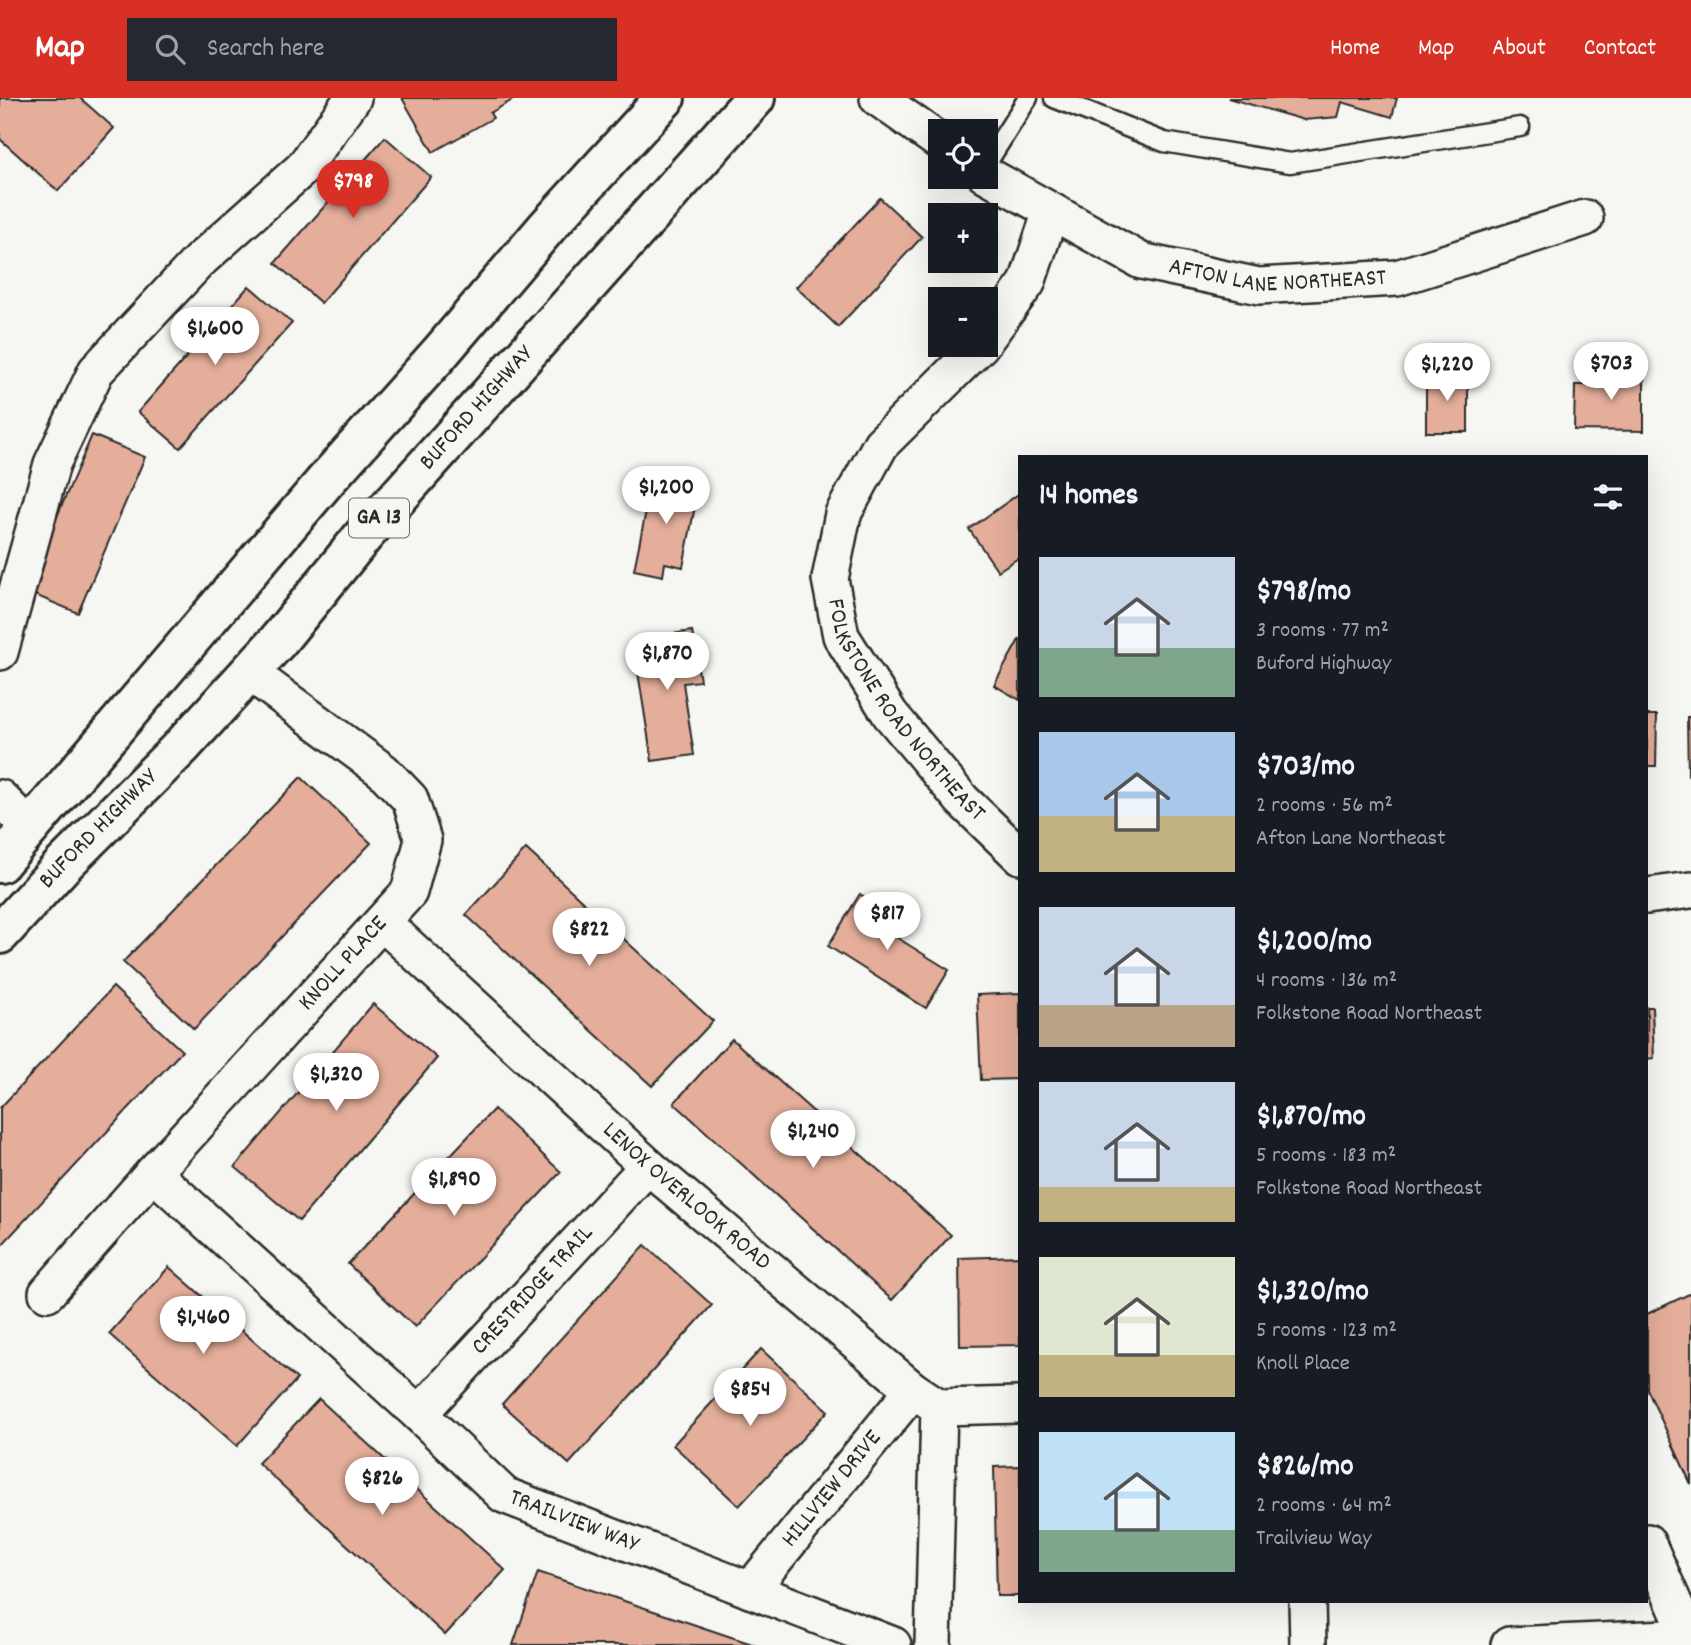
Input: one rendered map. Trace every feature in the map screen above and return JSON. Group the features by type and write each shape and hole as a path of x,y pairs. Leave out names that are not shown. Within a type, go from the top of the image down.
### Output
{"main road":[{"name":"BUFORD HIGHWAY","path":"0,863 328,478 440,353 547,227 665,98"},
{"name":"BUFORD HIGHWAY","path":"0,934 63,865 183,745 277,642 364,535 755,98"}],"street":[{"path":"0,652 52,464 96,371 200,261 303,169 353,98"},
{"path":"878,98 928,133"},
{"name":"AFTON LANE NORTHEAST","path":"998,181 1141,261 1259,286 1397,278 1585,218"},
{"path":"998,323 1027,284 1051,211"},
{"name":"FOLKSTONE ROAD NORTHEAST","path":"969,357 881,444 843,514 830,579 841,636 890,714 962,800 1018,854"},
{"name":"KNOLL PLACE","path":"47,1293 409,892 423,840 410,799 383,771 249,672"},
{"path":"0,798 31,829"},
{"path":"1648,896 1691,890"},
{"name":"LENOX OVERLOOK ROAD","path":"382,922 648,1166 926,1399"},
{"name":"CRESTRIDGE TRAIL","path":"419,1414 648,1166"},
{"name":"TRAILVIEW WAY","path":"153,1173 419,1414 504,1495 892,1645"},
{"path":"933,1645 926,1399 1018,1405"},
{"name":"HILLVIEW DRIVE","path":"750,1590 926,1399"},
{"path":"1509,1645 1690,1637 1648,1544"},
{"path":"1307,1603 1308,1645"}],"lane":[{"path":"998,145 1028,98"},
{"path":"1054,98 1164,142 1290,163 1520,127"}],"building":[{"path":"0,98 80,98 114,128 58,191 0,139"},
{"path":"402,98 516,98 490,113 493,118 433,152"},
{"path":"1228,98 1397,98 1392,117 1342,102 1338,117 1304,120"},
{"path":"385,137 431,177 321,303 275,263"},
{"path":"880,198 922,237 838,327 796,287"},
{"path":"249,286 292,323 180,448 138,412"},
{"path":"1598,369 1644,370 1644,431 1574,430 1575,385 1598,385"},
{"path":"1426,373 1468,374 1468,432 1426,432"},
{"path":"92,435 145,457 78,613 25,591"},
{"path":"653,476 699,486 683,567 665,563 663,576 634,570"},
{"path":"1018,494 1018,558 998,571 969,529"},
{"path":"692,631 700,681 683,683 694,755 652,761 633,640"},
{"path":"1018,642 1018,699 994,685"},
{"path":"1648,715 1657,715 1656,766 1648,766"},
{"path":"1687,717 1691,717 1691,775 1688,775"},
{"path":"301,777 371,843 194,1029 123,962"},
{"path":"526,849 713,1021 652,1086 466,915"},
{"path":"860,894 905,922 896,937 949,970 926,1008 828,946"},
{"path":"113,987 182,1051 0,1247 0,1108"},
{"path":"1018,993 1018,1079 981,1080 977,995"},
{"path":"373,1004 437,1058 299,1221 235,1167"},
{"path":"1648,1007 1652,1007 1654,1058 1648,1059"},
{"path":"732,1039 951,1235 892,1300 674,1103"},
{"path":"494,1109 561,1172 415,1327 348,1264"},
{"path":"645,1245 712,1305 569,1464 502,1404"},
{"path":"1018,1256 1018,1345 960,1346 959,1258"},
{"path":"169,1267 297,1379 237,1446 109,1334"},
{"path":"1691,1293 1691,1484 1648,1391 1648,1314"},
{"path":"761,1349 828,1411 739,1506 673,1445"},
{"path":"319,1399 505,1570 445,1635 258,1463"},
{"path":"1018,1466 1018,1596 997,1596 994,1467"},
{"path":"538,1572 755,1645 513,1645"}]}
